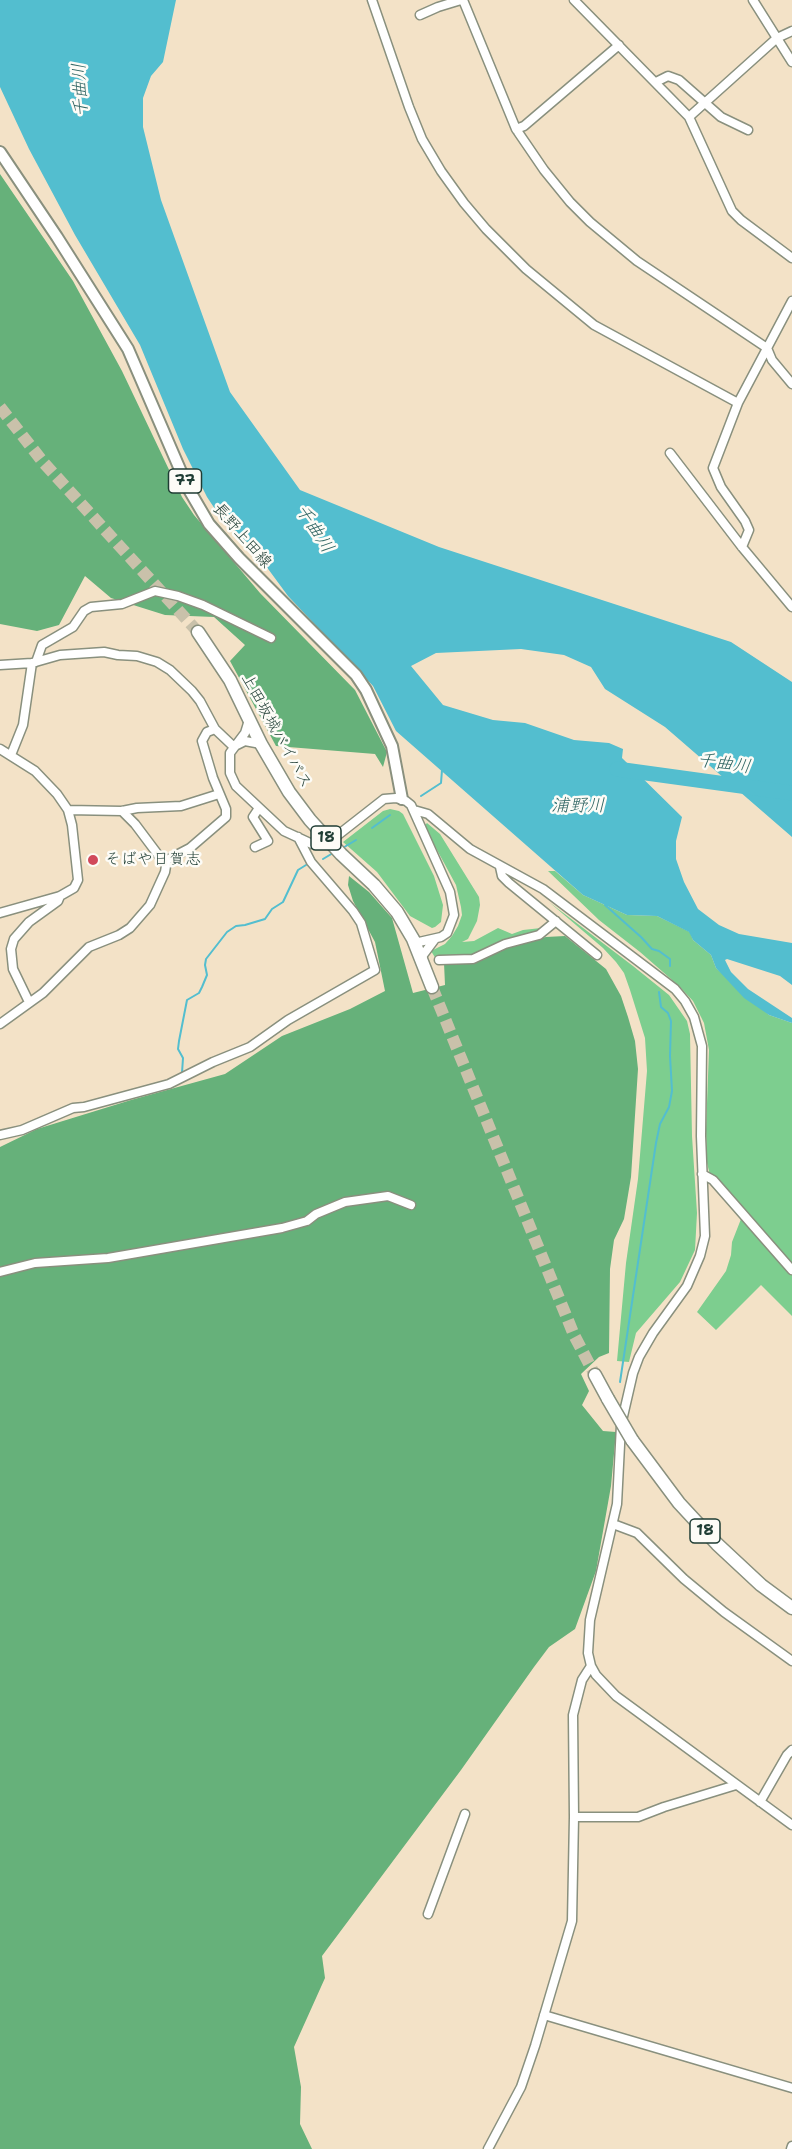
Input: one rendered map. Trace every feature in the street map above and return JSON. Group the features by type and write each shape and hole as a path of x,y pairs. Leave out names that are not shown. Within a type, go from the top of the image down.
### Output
{"highway":[{"name":"上田坂城バイパス","path":"198,632 230,680 261,744 289,792 310,820 390,903 413,939 432,987"},
{"name":"18","path":"595,1375 632,1440 679,1503 717,1544 761,1585 792,1608"}],"main road":[{"name":"長野上田線","path":"0,152 128,349 188,488 209,524 239,558 356,675 366,690 392,746 402,800"}],"street":[{"path":"372,0 409,107 423,139 441,171 486,229 526,269 594,325 738,404"},
{"path":"420,15 462,0 516,129 544,170 590,222 637,261 767,348 772,360 792,384"},
{"path":"574,0 689,117 732,211 792,258"},
{"path":"753,0 792,62"},
{"path":"689,117 777,38 792,31"},
{"path":"516,129 524,126 620,45"},
{"path":"656,82 668,76 678,80 721,117 748,130"},
{"path":"742,547 748,530 746,520 721,487 713,468 738,404 792,301"},
{"path":"670,453 742,547 792,607"},
{"path":"11,754 23,725 34,663 42,645 73,627 84,611 91,607 122,604 155,591 203,605 270,638"},
{"path":"0,665 34,663 60,655 104,652 137,656 157,662 170,670 200,700 215,729 234,747"},
{"path":"249,720 245,733 230,753 230,773 236,786 284,831 312,844 323,841"},
{"path":"167,860 190,848 226,817 226,809 202,741 207,732 215,729"},
{"path":"234,747 245,741 261,744"},
{"path":"0,749 34,771 57,794 68,810 72,825 78,880 74,888 60,896 0,913"},
{"path":"68,810 122,811 181,806 219,794"},
{"path":"338,835 378,802 389,798 406,801 414,810 423,836 441,870 454,906 454,915 447,933 435,939 419,942 413,939"},
{"path":"255,847 268,841 253,817 260,808"},
{"path":"414,810 428,814 470,849 543,890 675,989 694,1017 702,1046 702,1173 705,1228 700,1256 687,1286 642,1350 633,1373 621,1425 619,1485 613,1524 590,1620 588,1653 591,1666 602,1683 616,1696 792,1825"},
{"path":"122,811 159,856 167,860"},
{"path":"0,1136 22,1130 73,1108 169,1084 250,1047 288,1020 375,970 361,923 311,862 298,837"},
{"path":"0,1023 44,993 89,947 130,928 150,906 165,872 167,860"},
{"path":"500,867 502,876 509,883 597,955"},
{"path":"29,1002 14,969 11,950 14,939 28,922 58,901 60,896"},
{"path":"439,960 473,959 505,944 539,935 556,921"},
{"path":"422,961 423,955 435,939"},
{"path":"702,1173 713,1180 792,1270"},
{"path":"0,1272 35,1263 108,1258 282,1228 307,1221 316,1214 345,1202 388,1196 411,1205"},
{"path":"613,1524 637,1533 684,1579 792,1662"},
{"path":"488,2149 521,2087 572,1920 573,1715 582,1680 591,1666"},
{"path":"760,1802 792,1750"},
{"path":"574,1817 638,1817 736,1785"},
{"path":"428,1914 465,1814"},
{"path":"544,2015 792,2088"}],"green space":[{"path":"0,174 73,281 122,371 182,497 194,515 260,593 355,690 387,752 383,767 375,754 276,746 230,661 245,645 214,617 165,615 111,598 85,576 59,625 37,631 0,624"},
{"path":"390,809 403,814 434,876 443,905 441,922 435,927 432,928 410,916 377,872 343,842 383,811"},
{"path":"427,823 440,834 479,897 477,921 468,939 462,942 474,941 498,928 512,934 541,928 540,931 472,957 436,959 431,951 445,944 452,936 462,915 456,885 424,826"},
{"path":"548,871 555,871 583,895 627,915 657,916 690,932 693,940 711,955 716,968 769,1015 792,1023 792,1316 761,1285 716,1330 697,1312 726,1271 732,1242 741,1219 713,1187 707,1163 709,1050 704,1023 693,1001 679,986 599,920"},
{"path":"349,876 369,892 392,918 413,993 445,985 444,963 465,963 485,959 506,947 546,937 565,936 606,969 621,996 635,1041 638,1069 631,1177 624,1219 614,1240 610,1269 609,1353 599,1357 581,1374 589,1391 582,1405 603,1431 616,1432 611,1486 596,1571 575,1629 549,1647 461,1770 322,1956 325,1978 294,2047 301,2087 300,2124 312,2149 0,2149 0,1147 37,1129 225,1074 282,1036 350,1009 385,991 375,942 353,901 348,885"},
{"path":"549,902 669,995 687,1021 690,1034 692,1136 697,1213 695,1250 680,1282 636,1333 629,1362 617,1361 626,1263 638,1179 647,1071 645,1038 624,973 603,948"}],"water":[{"name":"浦野川","path":"0,0 176,0 163,62 151,76 143,98 143,127 161,200 230,392 300,490 439,547 731,642 792,682 792,837 665,727 605,689 591,667 564,655 521,649 436,653 411,666 443,705 493,720 525,723 574,740 609,743 623,749 622,758 682,817 676,841 676,859 684,882 698,909 719,925 739,934 792,943 792,985 780,976 725,960 731,972 748,989 792,1018 792,1023 769,1015 744,998 716,968 711,955 693,940 689,932 657,916 627,915 583,895 396,731 373,686 288,596 252,547 219,515 207,497 183,449 140,345 75,235 29,149 0,87"}],"waterway":[{"name":"千曲川","path":"617,769 792,793"},
{"path":"421,796 441,783 442,770"},
{"path":"372,828 390,815"},
{"path":"341,849 356,840"},
{"path":"323,859 333,853"},
{"path":"182,1073 183,1058 178,1049 187,1000 199,993 202,987 207,975 206,959 227,932 236,926 265,919 272,909 283,902 298,870 306,865"},
{"path":"605,905 652,949 670,959 670,966"},
{"path":"620,1382 656,1143 660,1124 669,1107 672,1091 671,1021 668,1013 661,1007 659,992"}],"tunnel":[{"path":"0,407 43,462 198,632"},
{"path":"432,987 574,1335 595,1375"}],"place":[{"name":"そばや日賀志","path":"93,860"}]}
